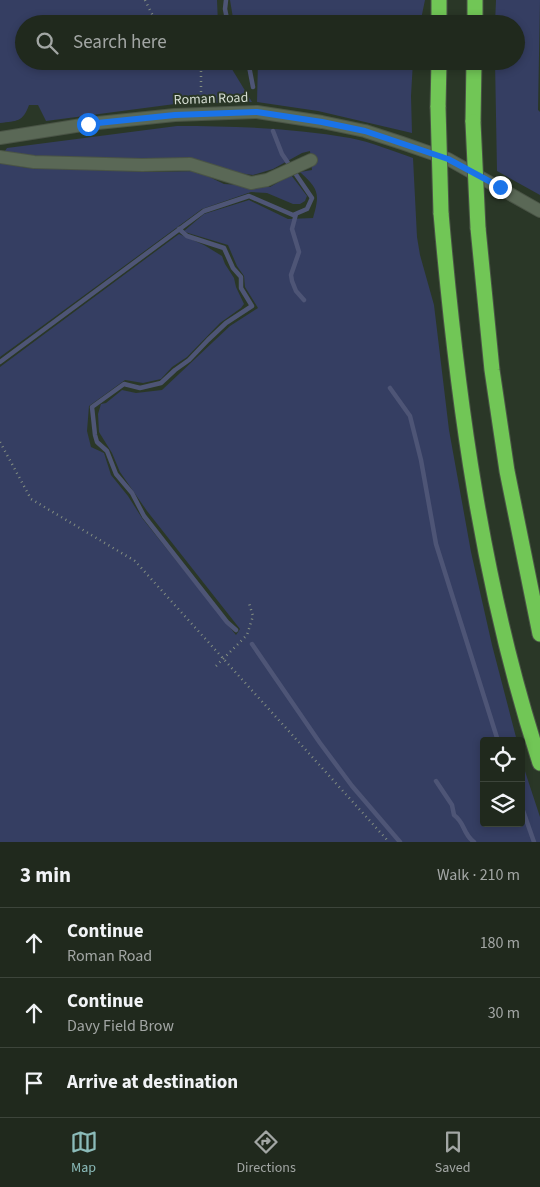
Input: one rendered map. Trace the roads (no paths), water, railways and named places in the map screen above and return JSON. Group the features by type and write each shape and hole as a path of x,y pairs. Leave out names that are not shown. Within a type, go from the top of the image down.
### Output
{"highway":[{"path":"439,0 439,15"},
{"path":"475,0 475,15"},
{"path":"438,70 441,213 446,274 470,470 493,593 526,721 540,763"},
{"path":"474,70 473,122 478,228 492,370 507,471 540,634"}],"street":[{"name":"Roman Road","path":"0,138 88,124 175,115 257,112 365,131 448,159 540,211"},
{"path":"0,157 34,162 142,165 190,164 251,183 267,180 311,160"}],"waterway":[{"path":"226,0 226,15"},
{"path":"250,70 253,87"},
{"path":"0,362 204,211 249,196 293,215 307,209 312,198 282,154 273,131"},
{"path":"296,214 292,229 299,252 291,275 296,291 304,300"},
{"path":"179,229 187,236 224,248 233,268 241,277 241,288 252,306 226,323 189,360 161,383 140,388 124,384 92,407 95,435 97,442 107,451 116,474 132,493 144,516 227,622 236,630"},
{"path":"390,388 410,416 421,460 436,544 497,737"},
{"path":"252,644 352,786 400,842"},
{"path":"436,781 452,805 454,815 474,842"},
{"path":"525,816 534,842"}]}
